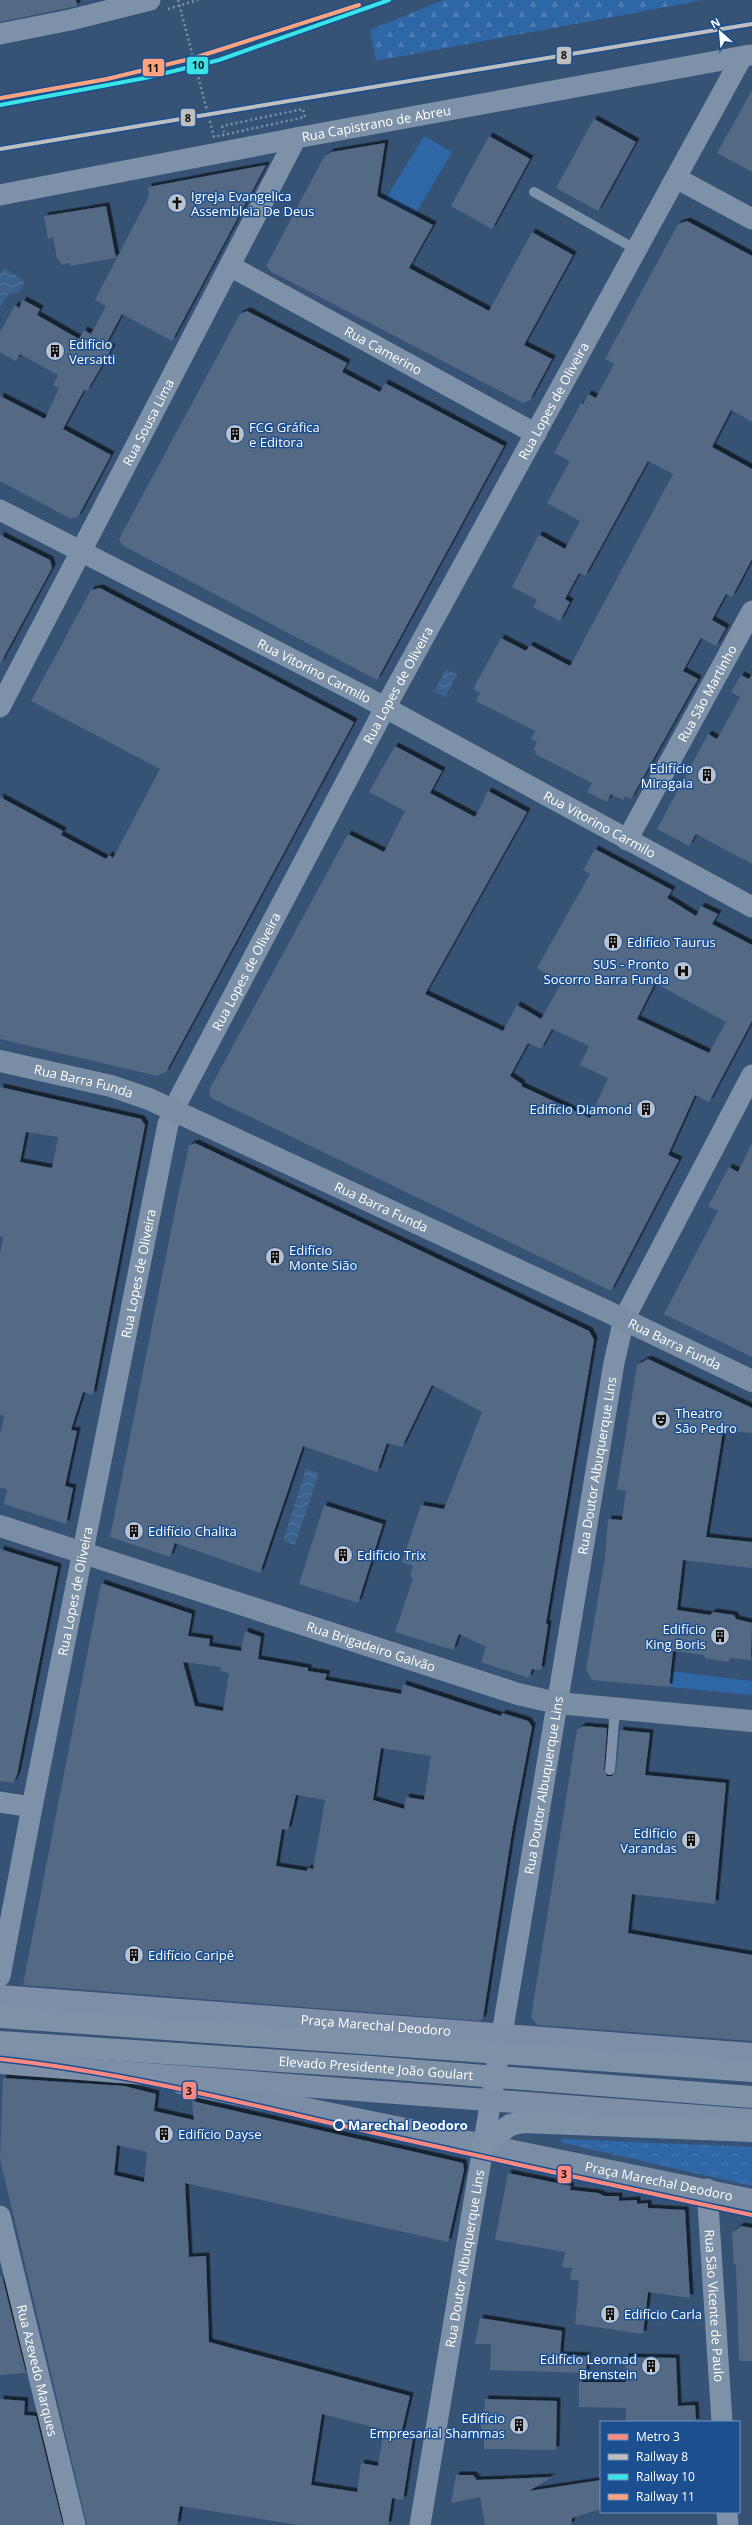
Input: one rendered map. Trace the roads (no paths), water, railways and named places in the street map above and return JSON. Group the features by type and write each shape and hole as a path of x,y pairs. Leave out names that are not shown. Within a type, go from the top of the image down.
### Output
{"highway":[{"name":"Elevado Presidente João Goulart","path":"0,2017 752,2071"},
{"name":"Elevado Presidente João Goulart","path":"0,2042 371,2067 752,2097"},
{"path":"483,2145 510,2125 522,2122 752,2131"}],"main road":[{"name":"Praça Marechal Deodoro","path":"0,1996 752,2054"},
{"name":"Praça Marechal Deodoro","path":"0,2063 151,2075"},
{"path":"151,2075 491,2102 752,2120"}],"street":[{"path":"0,34 70,20 150,0"},
{"name":"Rua Capistrano de Abreu","path":"0,195 296,138 747,56"},
{"name":"Rua Lopes de Oliveira","path":"0,1976 165,1136 174,1110 385,708 676,178 747,56"},
{"name":"Rua Sousa Lima","path":"0,707 82,553 296,138"},
{"path":"676,178 752,219"},
{"name":"Rua Camerino","path":"230,266 536,434"},
{"name":"Rua Vitorino Carmilo","path":"0,510 385,708 752,907"},
{"name":"Rua São Martinho","path":"627,840 752,612"},
{"name":"Rua Barra Funda","path":"0,1062 111,1086 174,1110 624,1319 752,1381"},
{"name":"Rua Doutor Albuquerque Lins","path":"420,2525 483,2145 504,2034 614,1363 624,1319 752,1075"},
{"name":"Rua Brigadeiro Galvão","path":"0,1526 518,1694 558,1703 752,1721"},
{"path":"0,1802 32,1807"},
{"name":"Praça Marechal Deodoro","path":"151,2075 247,2098 708,2189 752,2200"},
{"name":"Rua São Vicente de Paulo","path":"708,2189 722,2421"},
{"name":"Rua Azevedo Marques","path":"0,2216 75,2525"},
{"path":"727,2513 728,2525"}],"lane":[{"path":"534,192 637,250"},
{"path":"610,1770 615,1709"}],"water":[{"path":"4,268 25,281 18,293 10,293 0,306 0,275"},
{"path":"446,669 457,675 445,697 434,691"},
{"path":"306,1469 319,1473 295,1545 283,1541"}],"metro line":[{"name":"3","path":"0,2059 89,2071 177,2088 402,2139 752,2215"}],"rail line":[{"name":"10","path":"0,105 145,78 219,60 389,0"},
{"name":"11","path":"1,98 107,79 194,58 359,5"},
{"name":"8","path":"0,149 752,24"}],"place":[{"name":"Igreja Evangelica Assembleia De Deus","path":"177,203"},
{"name":"Edifício Versatti","path":"55,351"},
{"name":"FCG Gráfica e Editora","path":"235,434"},
{"name":"Edifício Miragaia","path":"707,775"},
{"name":"Edifício Taurus","path":"613,942"},
{"name":"SUS - Pronto Socorro Barra Funda","path":"683,971"},
{"name":"Edifício Diamond","path":"646,1109"},
{"name":"Edifício Monte Sião","path":"275,1257"},
{"name":"Theatro São Pedro","path":"661,1420"},
{"name":"Edifício Chalita","path":"134,1531"},
{"name":"Edifício Trix","path":"343,1555"},
{"name":"Edifício King Boris","path":"720,1636"},
{"name":"Edifício Varandas","path":"691,1840"},
{"name":"Edifício Caripê","path":"134,1955"},
{"name":"Marechal Deodoro","path":"339,2125"},
{"name":"Edifício Dayse","path":"164,2134"},
{"name":"Edifício Carla","path":"610,2314"},
{"name":"Edifício Leornad Brenstein","path":"651,2366"},
{"name":"Edifício Empresarial Shammas","path":"519,2425"}]}
